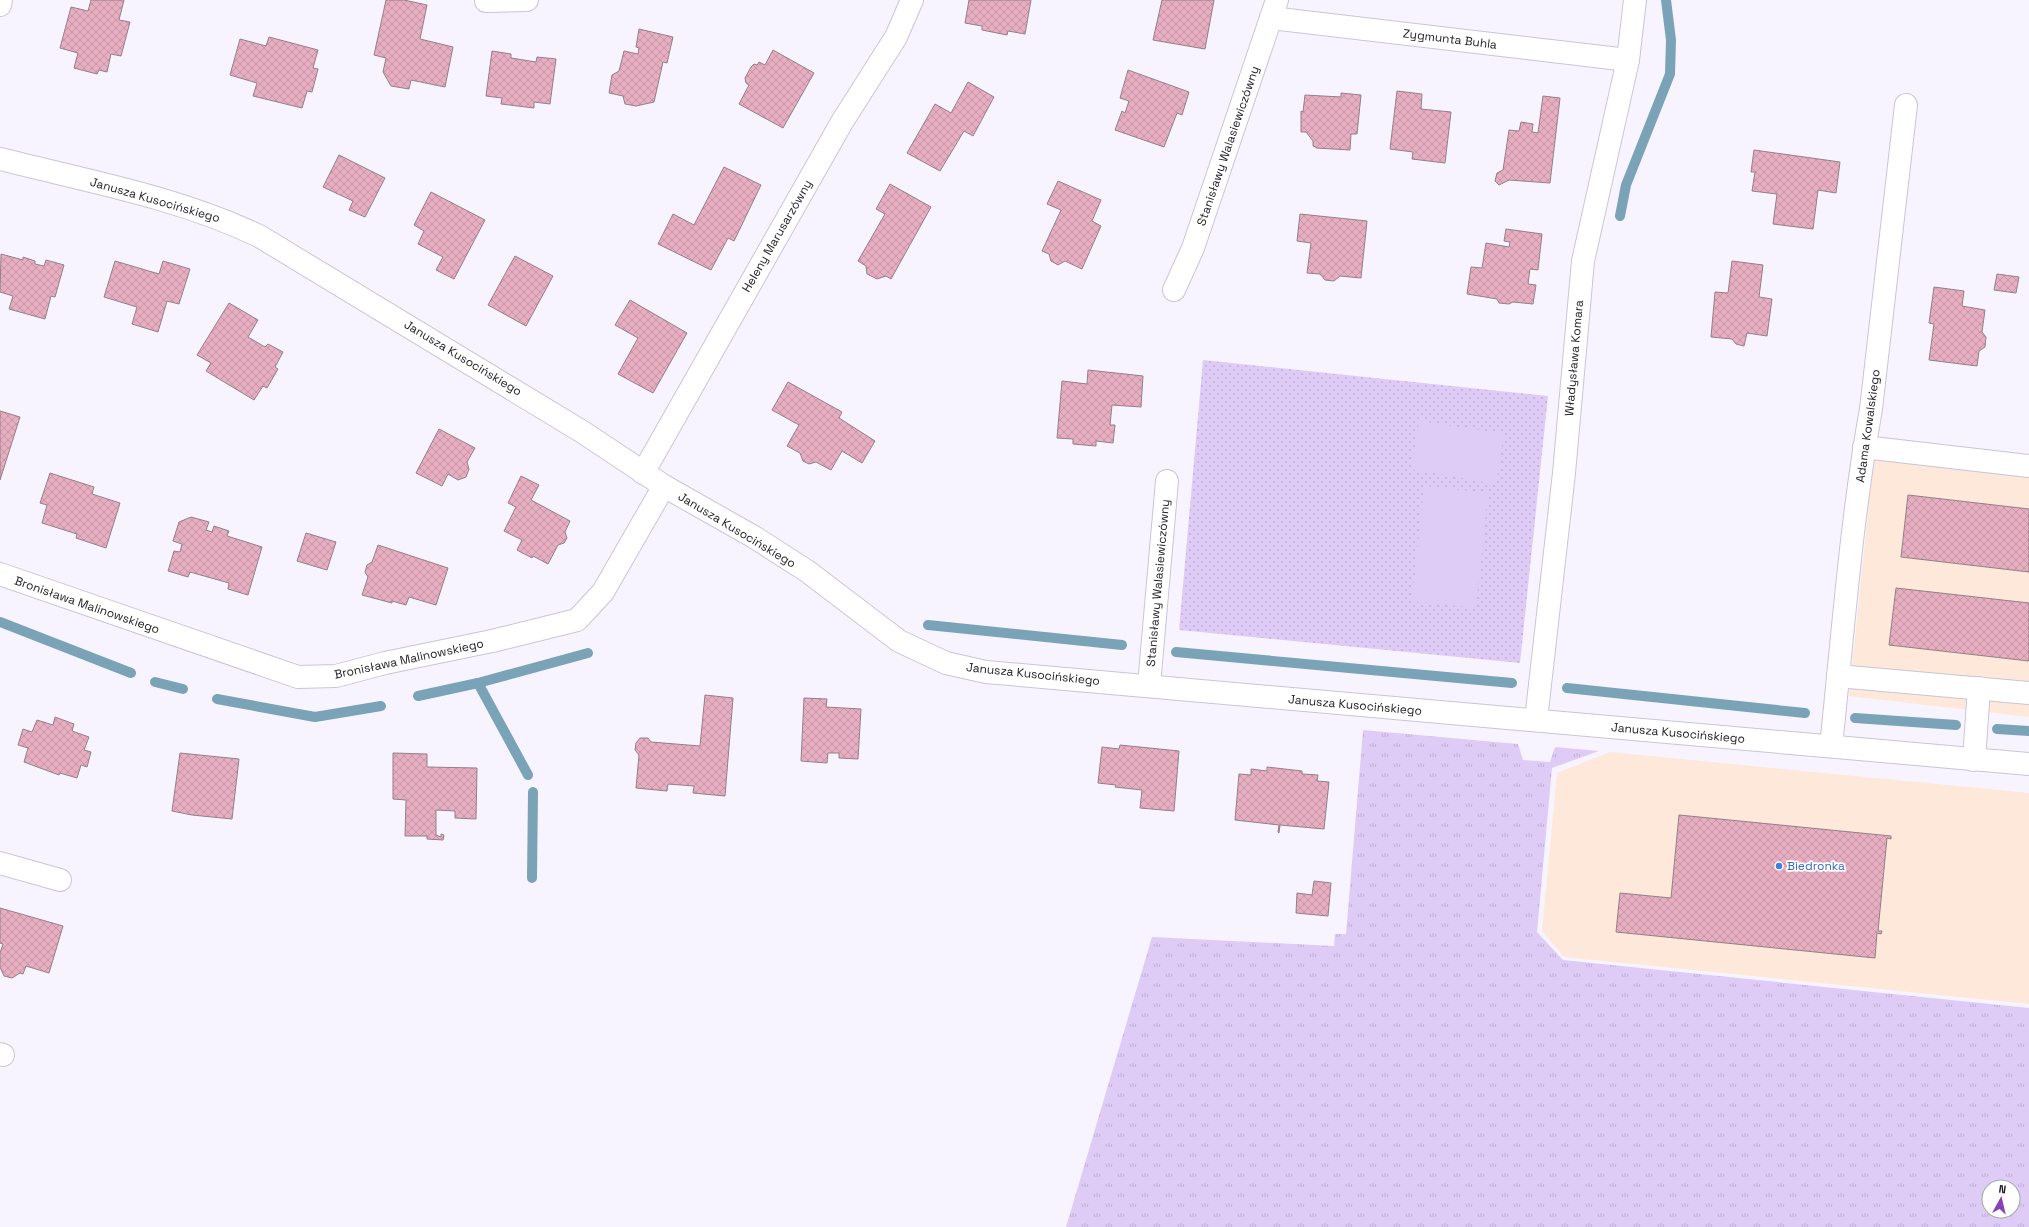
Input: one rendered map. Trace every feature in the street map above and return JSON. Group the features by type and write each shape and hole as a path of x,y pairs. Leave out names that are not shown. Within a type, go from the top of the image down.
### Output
{"street":[{"path":"0,5 1,0"},
{"path":"486,1 527,0"},
{"name":"Heleny Marusarzówny","path":"643,473 842,122 896,37 912,0"},
{"name":"Władysława Komara","path":"1536,720 1564,473 1583,261 1628,60 1635,0"},
{"name":"Zygmunta Buhla","path":"1274,9 1628,60"},
{"name":"Stanisławy Walasiewiczówny","path":"1174,290 1193,248 1274,9"},
{"name":"Adama Kowalskiego","path":"1831,746 1850,558 1864,447 1871,409 1906,105"},
{"name":"Janusza Kusocińskiego","path":"0,159 190,207 224,219 259,236 581,431 664,486 754,537 807,572 899,641 946,663 986,672 1149,685 1347,705 1536,720 2029,764"},
{"path":"1864,447 2029,466"},
{"name":"Stanisławy Walasiewiczówny","path":"1149,685 1167,481"},
{"name":"Bronisława Malinowskiego","path":"0,574 298,677 336,676 385,663 492,641 577,620 602,592 664,486"},
{"path":"1838,676 2029,693"},
{"path":"1974,760 1979,688"},
{"path":"0,863 60,880"}],"shaded area":[{"path":"1876,436 2029,455 2029,717 1849,696"},
{"path":"1610,752 2029,793 2029,1004 1564,957 1542,931 1557,773"}],"green space":[{"path":"1203,360 1548,396 1520,663 1179,630"},
{"path":"1419,421 1504,434 1496,484 1411,469"},
{"path":"1424,486 1488,493 1476,608 1412,601"},
{"path":"1363,730 1518,744 1523,760 1550,762 1555,747 1599,751 1552,768 1537,932 1563,960 2029,1008 2029,1227 1066,1227 1152,937 1334,946 1335,934 1346,934"}],"building":[{"path":"91,0 124,0 119,20 130,22 121,56 111,54 107,72 99,70 97,74 74,68 78,53 60,48 71,7 88,11"},
{"path":"386,0 404,0 427,5 420,39 453,47 445,87 411,80 409,89 391,86 383,72 386,58 374,55"},
{"path":"969,0 1031,0 1025,34 1008,31 1007,35 982,30 982,26 965,23"},
{"path":"1162,0 1214,0 1205,49 1153,40"},
{"path":"639,29 673,37 667,63 663,62 654,102 636,106 625,104 623,96 609,93 612,75 619,71 624,51 638,54 639,48 636,47"},
{"path":"269,37 318,50 313,68 318,69 312,92 307,91 302,108 253,96 257,83 230,75 240,39 266,46"},
{"path":"773,50 814,73 783,128 739,104 749,85 746,83 745,78 751,67 754,64 757,65 759,62 765,65"},
{"path":"492,51 511,54 511,58 536,62 537,57 556,59 550,104 534,102 534,108 501,104 502,98 486,96"},
{"path":"1128,70 1189,92 1182,115 1177,113 1164,147 1115,130 1122,111 1125,113 1129,101 1120,98"},
{"path":"968,82 994,97 973,136 964,131 940,171 907,153 935,104 951,113"},
{"path":"1397,91 1422,94 1421,109 1451,112 1445,163 1412,159 1413,152 1390,149"},
{"path":"1341,93 1361,95 1357,134 1351,134 1350,150 1316,148 1313,146 1313,141 1306,132 1301,132 1301,111 1303,112 1305,95 1341,97"},
{"path":"1543,96 1560,98 1550,183 1509,180 1499,185 1495,181 1497,173 1503,170 1509,130 1519,131 1521,122 1533,124 1532,132 1538,133"},
{"path":"1754,150 1840,162 1836,193 1818,190 1813,229 1773,224 1777,194 1752,191 1755,172 1751,172"},
{"path":"339,155 385,178 365,217 349,210 353,201 323,187"},
{"path":"724,167 761,185 734,241 728,238 711,270 658,244 673,214 694,225"},
{"path":"1058,181 1101,200 1092,221 1101,226 1082,269 1065,261 1058,265 1051,261 1049,254 1042,251 1061,210 1047,204"},
{"path":"890,184 931,207 891,279 886,276 877,279 867,274 866,266 858,261 885,214 876,209"},
{"path":"431,192 485,220 454,279 436,270 443,257 418,244 424,231 414,225"},
{"path":"1300,214 1367,221 1361,278 1340,276 1334,281 1325,280 1320,274 1307,273 1311,243 1297,241"},
{"path":"1506,229 1542,234 1538,270 1530,269 1528,284 1536,285 1533,304 1513,302 1509,304 1499,303 1497,299 1467,294 1471,267 1482,268 1486,243 1509,247 1510,242 1504,241"},
{"path":"1,254 23,260 23,257 35,261 35,264 44,266 46,260 64,265 55,297 51,296 45,319 9,309 13,296 0,292"},
{"path":"515,256 553,276 526,326 488,305"},
{"path":"115,261 159,274 163,261 190,269 179,304 167,301 158,332 132,324 137,307 104,297"},
{"path":"1732,261 1763,265 1759,297 1772,299 1767,336 1747,333 1744,346 1736,344 1732,339 1711,337 1715,292 1728,293"},
{"path":"1997,274 2019,277 2016,293 1994,290"},
{"path":"1934,287 1964,291 1962,306 1985,310 1982,332 1986,337 1985,347 1979,351 1977,366 1929,360 1934,324 1929,323"},
{"path":"630,300 687,333 653,393 618,374 638,338 615,325"},
{"path":"229,303 258,320 248,337 265,347 268,344 283,352 275,367 278,369 267,388 263,386 254,400 206,371 211,363 197,355"},
{"path":"1088,370 1143,376 1141,407 1112,405 1110,425 1115,425 1113,443 1096,441 1096,446 1073,444 1073,439 1057,438 1062,381 1087,384"},
{"path":"788,382 842,412 839,418 875,441 862,463 842,451 831,470 816,462 809,464 803,461 800,453 787,446 799,425 772,410"},
{"path":"0,411 20,417 0,480"},
{"path":"439,429 475,448 467,462 469,469 466,477 458,480 448,474 442,486 416,473"},
{"path":"50,473 94,487 92,494 120,503 106,548 76,538 77,534 42,523 47,505 40,503"},
{"path":"521,476 539,485 531,500 570,521 565,532 567,538 564,543 558,545 548,564 517,550 522,540 504,531 516,507 508,503"},
{"path":"1908,495 2029,509 2029,572 1901,557"},
{"path":"191,517 209,522 206,530 212,532 214,526 229,531 227,536 262,547 248,595 228,589 229,583 190,572 188,577 168,571 174,551 180,552 182,544 173,541 179,522"},
{"path":"306,533 336,542 327,570 297,561"},
{"path":"378,545 448,568 436,605 409,597 406,605 362,595 368,577 365,572 367,565 372,562"},
{"path":"1896,588 2029,603 2029,661 1889,645"},
{"path":"705,695 733,698 725,796 693,793 694,786 668,784 667,791 636,788 639,755 635,750 636,743 640,738 648,738 651,742 700,746"},
{"path":"804,698 827,699 826,707 861,709 858,759 839,758 839,753 828,753 827,763 801,761"},
{"path":"55,717 74,724 72,731 89,737 84,750 91,752 87,767 81,765 77,778 60,773 59,775 24,762 28,748 18,745 23,729 32,732 37,720 53,725"},
{"path":"1120,745 1179,751 1174,811 1140,808 1142,790 1115,787 1116,785 1098,783 1102,747 1119,749"},
{"path":"180,753 239,759 232,819 192,815 172,811"},
{"path":"393,753 427,754 427,767 477,768 476,819 455,818 455,811 436,810 436,835 441,837 441,834 444,835 443,840 427,839 427,836 405,836 406,800 393,799"},
{"path":"1267,767 1302,771 1302,774 1318,775 1317,781 1329,782 1324,829 1280,825 1279,833 1279,825 1235,820 1239,774 1251,775 1251,769 1267,771"},
{"name":"Biedronka","path":"1679,815 1891,836 1891,839 1887,838 1878,931 1882,931 1881,934 1877,933 1875,958 1616,932 1620,893 1671,898"},
{"path":"1314,881 1331,883 1328,916 1296,913 1297,893 1312,895"},
{"path":"0,908 63,926 49,973 26,966 23,974 20,973 12,978 4,976 0,967 0,953 3,944 0,943"}],"waterway":[{"path":"1620,216 1626,185 1670,74 1671,40 1666,0"},
{"path":"0,622 131,673"},
{"path":"928,625 1122,645"},
{"path":"1176,652 1512,683"},
{"path":"418,696 478,683 588,653"},
{"path":"155,682 183,689"},
{"path":"478,683 528,775"},
{"path":"1567,688 1805,713"},
{"path":"217,699 315,717 381,706"},
{"path":"1855,718 1956,725"},
{"path":"1997,729 2029,731"},
{"path":"532,878 533,792"}],"place":[{"name":"Biedronka","path":"1779,866"}]}
